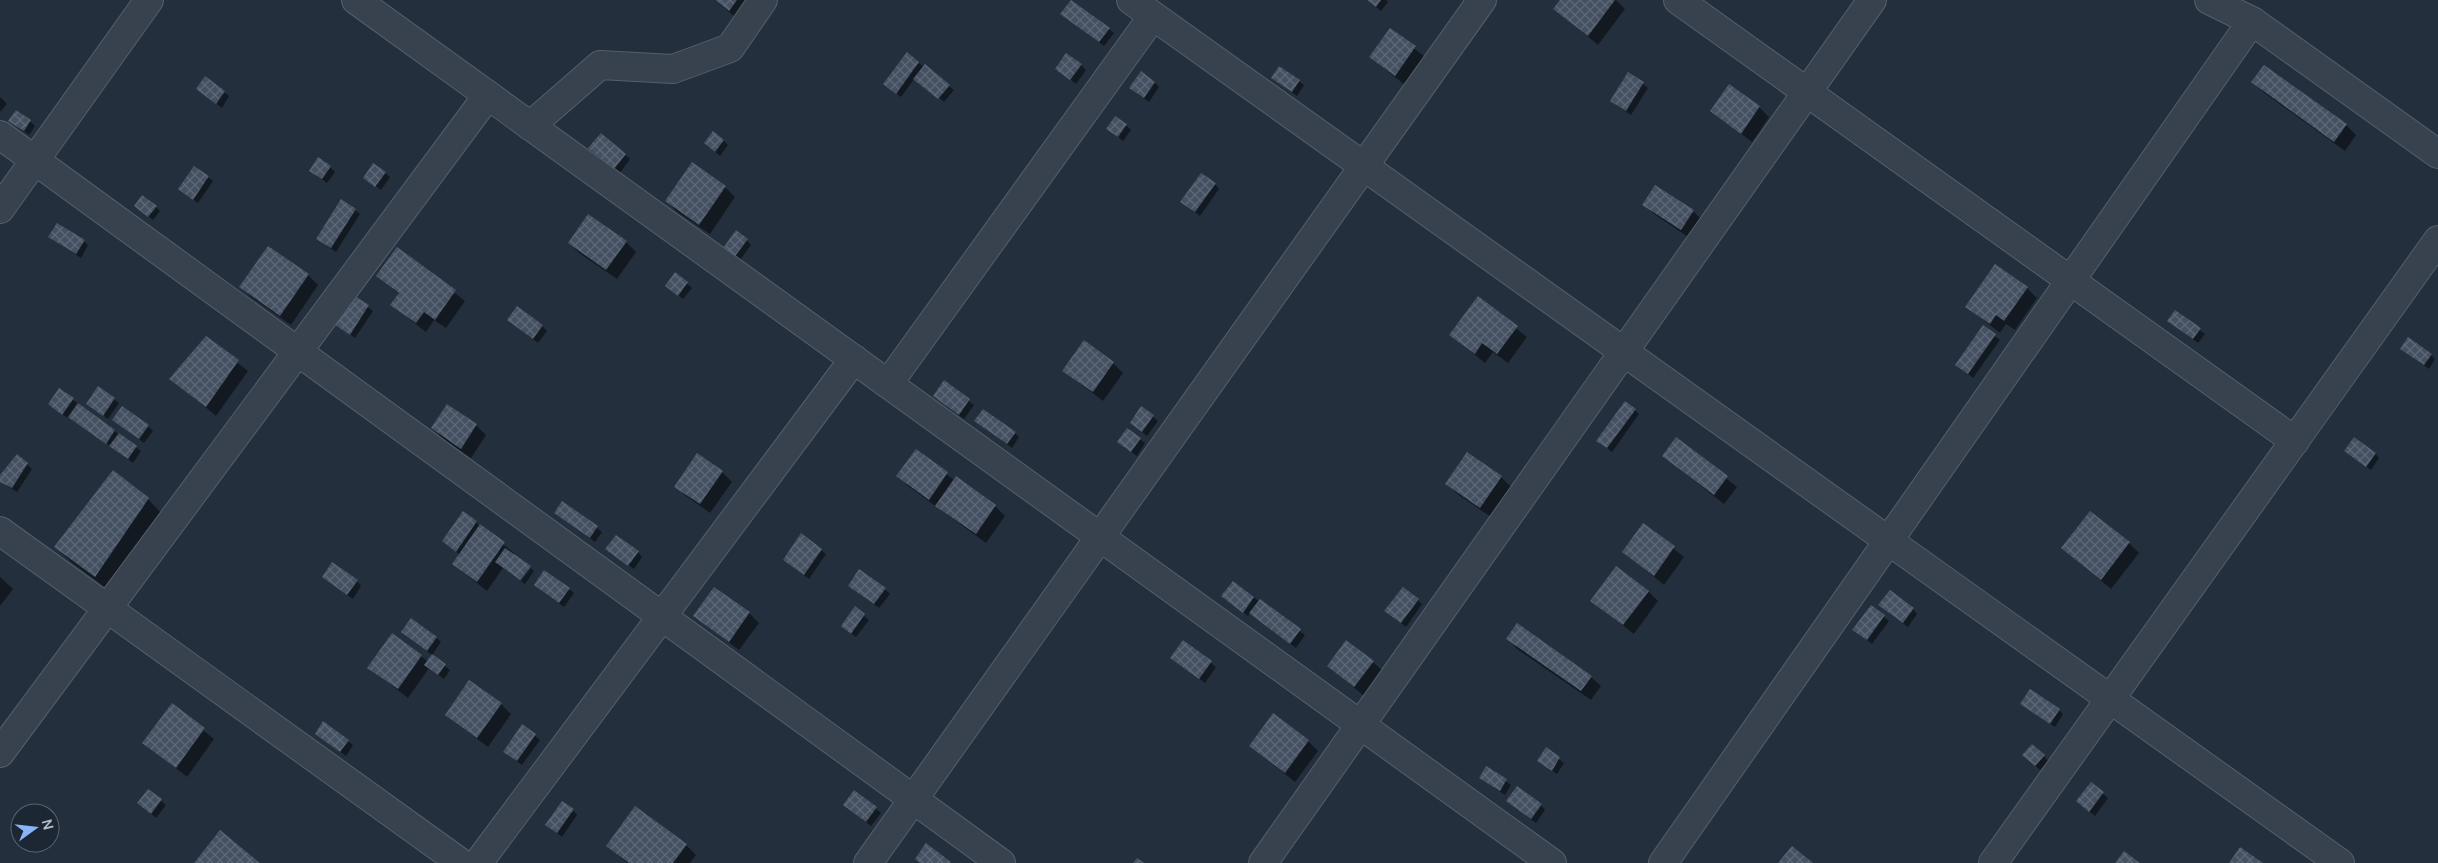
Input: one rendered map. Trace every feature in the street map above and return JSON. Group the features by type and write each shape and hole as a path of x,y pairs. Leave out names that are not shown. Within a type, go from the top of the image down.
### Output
{"street":[{"path":"0,208 149,0"},
{"path":"530,126 600,65 673,69 730,48 764,0"},
{"path":"1131,0 2340,863"},
{"path":"868,863 1482,0"},
{"path":"1678,0 2295,441"},
{"path":"1263,863 1872,0"},
{"path":"2210,0 2252,21 2438,154"},
{"path":"367,3 530,126 1552,863"},
{"path":"888,384 1154,16"},
{"path":"1663,863 2252,21"},
{"path":"0,753 488,95"},
{"path":"0,135 1001,863"},
{"path":"1994,863 2438,240"},
{"path":"478,863 854,359"},
{"path":"0,531 461,863"}],"building":[{"path":"715,0 737,0 729,11"},
{"path":"1071,0 1110,28 1099,42 1060,14"},
{"path":"1367,0 1381,0 1376,7"},
{"path":"1560,0 1615,0 1588,36 1553,9"},
{"path":"1390,28 1416,46 1395,76 1369,57"},
{"path":"907,52 919,62 896,94 883,84"},
{"path":"1066,53 1082,64 1070,80 1055,69"},
{"path":"925,64 950,85 938,99 913,79"},
{"path":"2264,65 2347,124 2334,142 2251,82"},
{"path":"1279,66 1300,80 1292,92 1271,78"},
{"path":"1141,71 1155,82 1144,98 1129,88"},
{"path":"1628,72 1644,82 1626,111 1610,101"},
{"path":"205,76 225,91 216,104 196,89"},
{"path":"1729,84 1760,106 1741,134 1710,111"},
{"path":"16,110 31,120 24,131 8,121"},
{"path":"1115,116 1127,124 1118,137 1106,129"},
{"path":"713,131 724,140 715,152 704,143"},
{"path":"601,133 626,154 614,169 588,148"},
{"path":"318,157 331,166 322,179 309,171"},
{"path":"692,162 726,186 699,225 665,201"},
{"path":"373,163 386,172 375,187 363,178"},
{"path":"194,166 209,176 193,200 178,189"},
{"path":"1201,173 1216,183 1195,212 1180,202"},
{"path":"1655,185 1694,210 1681,230 1642,205"},
{"path":"142,195 157,206 148,217 134,206"},
{"path":"341,199 356,209 331,248 316,239"},
{"path":"588,214 627,241 606,270 568,243"},
{"path":"57,223 85,240 76,254 48,237"},
{"path":"736,230 748,239 733,259 721,251"},
{"path":"268,246 309,274 280,316 239,287"},
{"path":"397,247 456,290 435,320 424,312 416,323 390,305 399,293 376,276"},
{"path":"1995,264 2028,287 2004,321 1996,315 1990,324 1965,307"},
{"path":"675,272 688,282 678,296 665,286"},
{"path":"353,295 369,305 350,335 334,324"},
{"path":"1478,296 1518,326 1497,354 1482,343 1475,354 1449,335"},
{"path":"517,306 543,325 533,339 507,320"},
{"path":"2175,310 2201,328 2193,339 2167,321"},
{"path":"1983,325 1996,334 1968,374 1955,365"},
{"path":"206,336 239,360 206,407 169,379"},
{"path":"2408,337 2432,354 2424,365 2400,349"},
{"path":"1084,340 1114,362 1093,392 1062,371"},
{"path":"944,380 970,399 959,415 933,396"},
{"path":"98,386 115,398 103,416 86,404"},
{"path":"59,388 74,398 62,415 48,404"},
{"path":"1625,401 1636,409 1607,448 1596,441"},
{"path":"78,403 115,430 106,444 68,417"},
{"path":"447,404 477,424 461,449 431,428"},
{"path":"122,406 149,425 139,439 112,420"},
{"path":"1141,406 1154,415 1142,432 1130,423"},
{"path":"983,409 1016,432 1007,444 974,421"},
{"path":"1127,428 1141,438 1131,452 1117,442"},
{"path":"119,433 137,446 128,459 109,446"},
{"path":"1676,437 1728,476 1714,495 1662,456"},
{"path":"2354,437 2376,453 2366,467 2344,451"},
{"path":"916,449 948,472 929,500 896,476"},
{"path":"1467,452 1502,476 1480,508 1445,484"},
{"path":"697,453 723,471 700,504 674,487"},
{"path":"17,454 28,463 12,488 0,482 0,475"},
{"path":"113,470 149,498 95,577 54,547"},
{"path":"956,476 996,505 976,534 935,506"},
{"path":"562,501 598,526 590,538 554,513"},
{"path":"463,511 477,521 456,552 442,541"},
{"path":"2090,511 2130,542 2101,580 2061,548"},
{"path":"1643,523 1675,546 1654,576 1622,552"},
{"path":"480,524 505,542 477,582 452,564"},
{"path":"801,533 822,549 804,575 783,560"},
{"path":"616,535 639,551 628,566 605,549"},
{"path":"505,548 531,566 520,580 495,562"},
{"path":"332,562 358,580 347,595 322,577"},
{"path":"1616,566 1649,591 1623,625 1590,601"},
{"path":"859,569 886,588 874,604 848,586"},
{"path":"544,570 570,588 559,603 534,585"},
{"path":"1233,581 1254,597 1243,613 1221,596"},
{"path":"714,587 750,612 729,642 693,616"},
{"path":"1403,587 1419,599 1401,623 1384,611"},
{"path":"1890,590 1914,608 1903,623 1878,605"},
{"path":"1260,599 1301,629 1290,644 1249,613"},
{"path":"1871,605 1885,615 1867,640 1852,630"},
{"path":"855,606 865,614 851,634 841,626"},
{"path":"411,618 437,637 427,651 401,632"},
{"path":"1517,623 1592,676 1581,691 1506,639"},
{"path":"392,633 422,655 398,689 367,668"},
{"path":"1183,640 1212,661 1199,679 1170,658"},
{"path":"1346,640 1374,661 1354,687 1327,666"},
{"path":"432,654 446,664 438,675 424,665"},
{"path":"469,680 502,703 477,738 445,715"},
{"path":"2030,689 2060,709 2050,724 2020,704"},
{"path":"172,703 205,728 176,768 142,743"},
{"path":"1273,713 1309,740 1285,773 1249,746"},
{"path":"323,721 349,740 340,752 315,734"},
{"path":"522,724 536,734 517,761 503,752"},
{"path":"2032,744 2045,755 2035,766 2022,755"},
{"path":"1546,747 1560,757 1552,771 1537,761"},
{"path":"1486,766 1507,779 1500,791 1479,778"},
{"path":"2091,782 2104,792 2089,812 2076,801"},
{"path":"1517,786 1542,804 1531,819 1506,801"},
{"path":"148,789 162,799 151,814 137,803"},
{"path":"854,790 877,807 866,822 843,805"},
{"path":"562,801 574,809 557,833 545,825"},
{"path":"635,806 687,844 673,863 629,863 606,846"},
{"path":"220,830 260,863 194,863"},
{"path":"926,843 951,862 920,863 915,859"},
{"path":"1792,846 1813,863 1778,863"},
{"path":"2240,847 2263,863 2229,863"},
{"path":"2124,851 2140,863 2115,863"},
{"path":"1137,858 1144,863 1133,863"}]}
